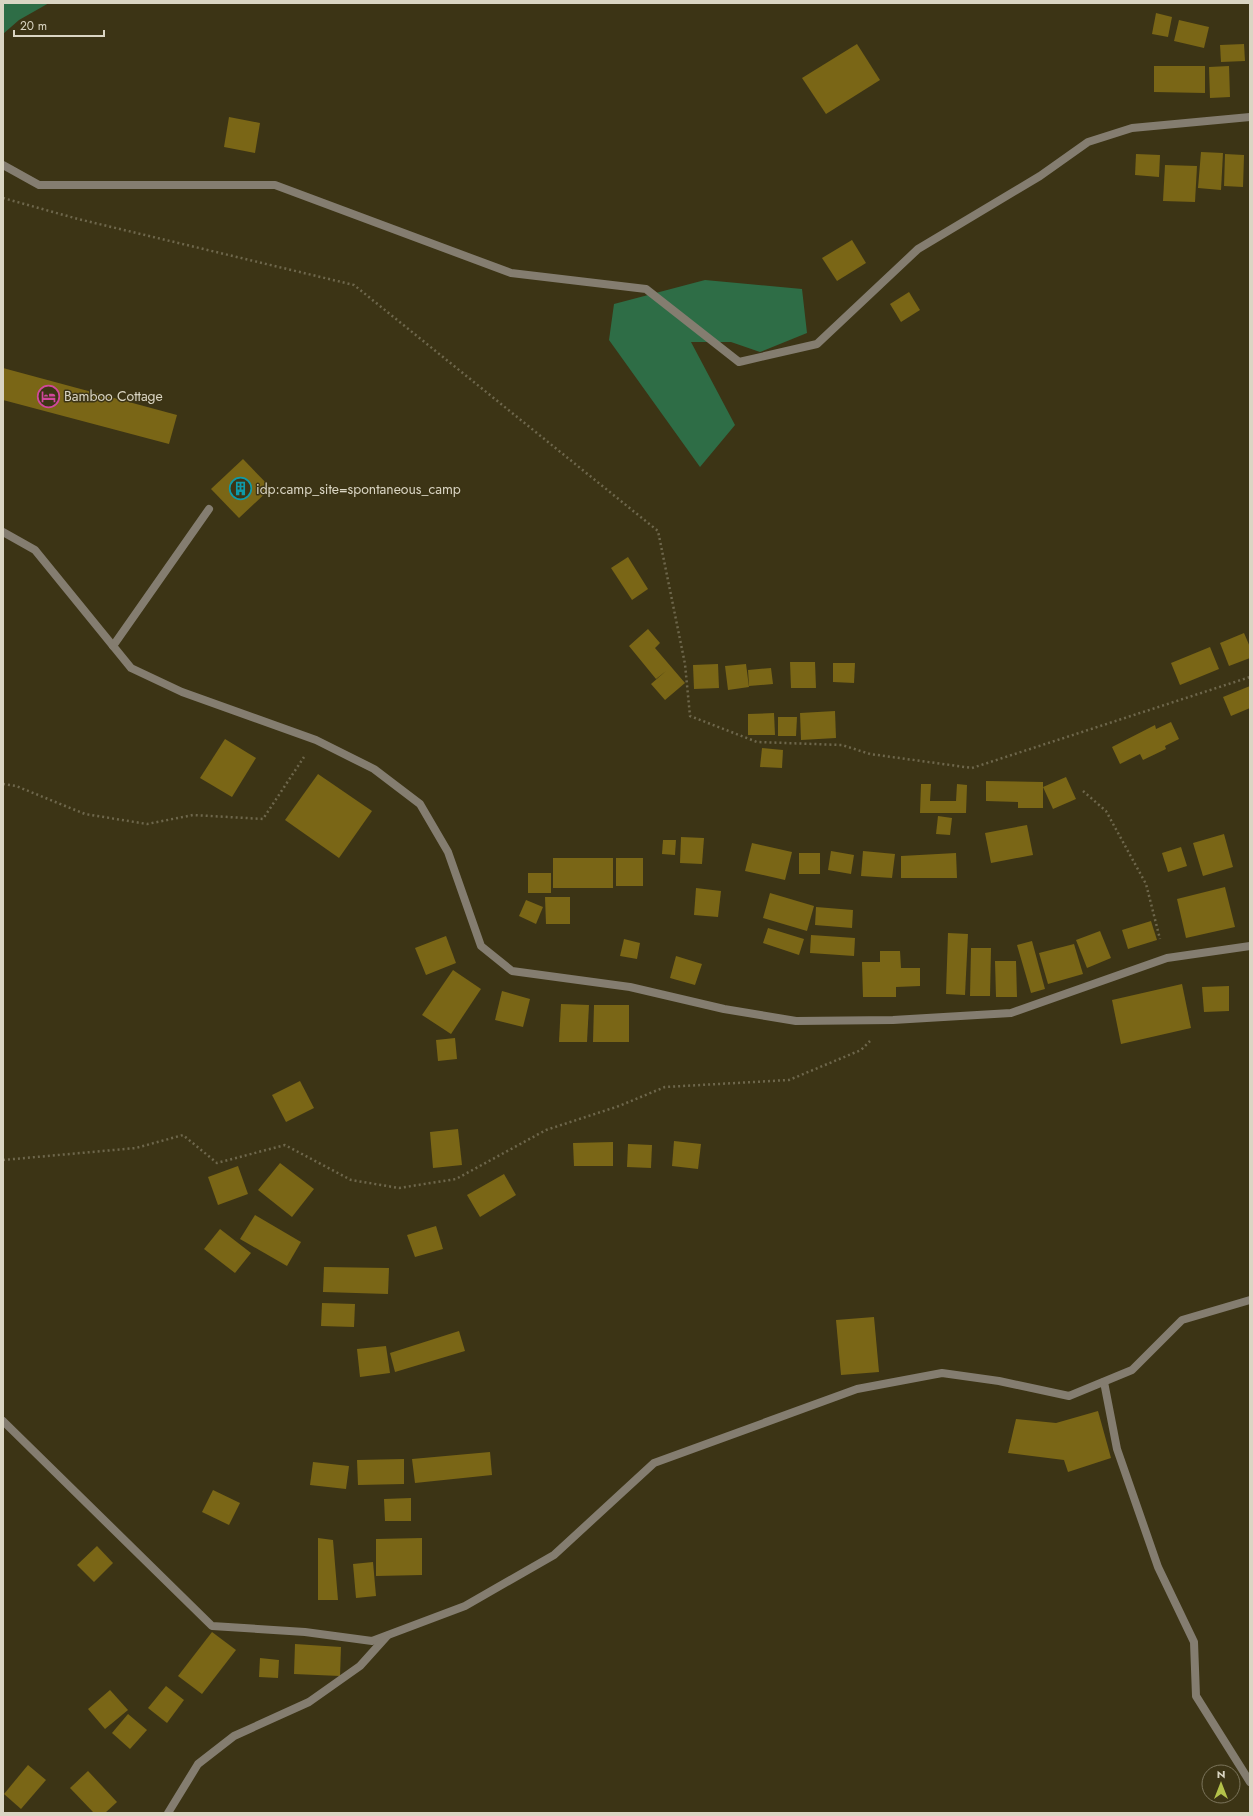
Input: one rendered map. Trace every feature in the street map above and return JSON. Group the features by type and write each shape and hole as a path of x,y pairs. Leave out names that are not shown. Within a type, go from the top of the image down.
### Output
{"street":[{"path":"3,165 39,184 276,185 511,273 646,289 739,362 817,344 918,249 1040,176 1088,142 1132,128 1250,117"},
{"path":"113,646 209,509"},
{"path":"3,532 35,550 131,668 182,692 316,740 374,769 420,804 448,852 481,946 512,971 630,987 724,1009 796,1021 893,1020 1011,1013 1167,958 1250,946"},
{"path":"3,1421 212,1626 305,1632 372,1641 465,1606 554,1555 654,1463 857,1389 942,1373 999,1381 1069,1396 1132,1370 1182,1320 1250,1300"},
{"path":"1104,1382 1117,1450 1158,1567 1194,1642 1196,1696 1250,1782"},
{"path":"168,1813 198,1764 234,1736 309,1702 360,1666 388,1635"}],"path":[{"path":"3,198 86,221 354,285 658,531 685,664 690,716 757,742 842,745 870,754 972,768 1250,677"},
{"path":"3,784 16,786 85,814 147,824 193,815 263,819 316,740"},
{"path":"1083,791 1106,811 1146,884 1160,938 1167,958"},
{"path":"3,1160 136,1148 183,1135 217,1163 285,1145 351,1180 399,1188 456,1178 546,1130 619,1106 665,1087 789,1080 861,1050 893,1020"}],"green space":[{"path":"3,3 49,3 19,20 3,34"},
{"path":"705,280 802,289 807,333 760,352 731,342 691,342 735,425 700,467 609,340 614,304"}],"building":[{"path":"1156,13 1172,17 1168,37 1152,34"},
{"path":"1179,20 1209,27 1204,48 1174,41"},
{"path":"857,44 880,80 826,114 802,78"},
{"path":"1244,44 1245,61 1221,62 1220,45"},
{"path":"1154,66 1205,66 1205,93 1154,92"},
{"path":"1229,66 1230,97 1210,98 1209,67"},
{"path":"229,117 260,123 255,153 224,147"},
{"path":"1201,152 1223,153 1221,190 1198,188"},
{"path":"1136,154 1160,155 1159,177 1135,175"},
{"path":"1225,154 1244,155 1243,187 1224,186"},
{"path":"1165,165 1197,166 1195,202 1163,201"},
{"path":"852,240 866,263 837,281 822,258"},
{"path":"909,292 920,310 901,322 890,304"},
{"path":"3,368 177,415 169,444 3,400"},
{"name":"idp:camp_site=spontaneous_camp","path":"243,459 271,488 239,518 211,489"},
{"path":"628,557 648,589 632,600 611,568"},
{"path":"648,629 660,643 655,648 685,683 665,700 651,684 666,671 656,679 629,646"},
{"path":"1244,633 1250,647 1250,658 1229,666 1220,643"},
{"path":"1210,647 1219,669 1180,685 1171,663"},
{"path":"790,662 815,662 816,688 791,688"},
{"path":"833,663 855,663 854,683 833,682"},
{"path":"718,664 719,688 694,689 693,665"},
{"path":"746,664 749,687 728,690 725,666"},
{"path":"771,668 773,684 749,686 748,670"},
{"path":"1250,686 1250,708 1231,716 1223,697"},
{"path":"835,711 836,738 801,740 800,713"},
{"path":"774,713 775,735 748,735 748,714"},
{"path":"778,717 797,717 796,736 778,736"},
{"path":"1171,722 1179,739 1165,746 1166,749 1143,760 1140,754 1120,764 1112,747 1155,725 1156,729"},
{"path":"225,739 256,758 232,797 200,778"},
{"path":"762,748 783,750 782,768 760,767"},
{"path":"318,774 372,811 339,858 285,820"},
{"path":"1066,777 1076,799 1053,809 1043,787"},
{"path":"986,781 1043,782 1043,808 1018,808 1018,802 986,801"},
{"path":"921,784 931,784 930,801 956,801 957,784 967,785 966,813 920,813"},
{"path":"938,816 952,818 950,835 936,834"},
{"path":"1027,825 1033,855 991,863 985,833"},
{"path":"1224,834 1233,867 1203,876 1193,843"},
{"path":"681,837 704,838 702,864 680,863"},
{"path":"663,840 676,840 675,855 662,854"},
{"path":"752,843 792,852 785,880 745,871"},
{"path":"1181,847 1187,866 1168,872 1162,853"},
{"path":"831,851 854,855 851,874 828,870"},
{"path":"863,851 895,854 892,878 861,876"},
{"path":"799,853 820,853 820,874 799,874"},
{"path":"956,853 957,878 901,878 901,856"},
{"path":"553,858 613,858 613,888 553,888"},
{"path":"616,858 643,858 643,886 616,886"},
{"path":"528,873 551,873 551,893 528,893"},
{"path":"1225,887 1235,927 1186,938 1177,899"},
{"path":"696,888 721,891 718,917 694,915"},
{"path":"770,893 814,906 807,931 763,918"},
{"path":"545,897 570,897 570,924 546,924"},
{"path":"526,900 543,907 536,924 519,916"},
{"path":"816,907 853,910 852,928 815,925"},
{"path":"1151,921 1157,940 1128,949 1122,930"},
{"path":"768,928 804,939 799,955 763,943"},
{"path":"1100,931 1111,958 1087,968 1076,940"},
{"path":"948,933 968,934 965,995 946,994"},
{"path":"811,935 855,938 854,956 810,953"},
{"path":"446,936 456,963 426,975 415,948"},
{"path":"624,939 640,943 637,959 620,956"},
{"path":"1032,941 1045,989 1031,993 1017,945"},
{"path":"1074,944 1083,974 1048,984 1039,953"},
{"path":"971,948 991,948 990,996 970,996"},
{"path":"880,951 900,951 901,968 920,968 920,986 896,987 896,997 863,997 862,962 880,962"},
{"path":"676,956 702,964 695,985 670,978"},
{"path":"995,961 1016,961 1017,997 996,997"},
{"path":"453,970 481,989 451,1034 422,1015"},
{"path":"1182,984 1191,1028 1121,1044 1112,1000"},
{"path":"1229,986 1229,1011 1204,1012 1202,987"},
{"path":"502,991 530,999 523,1027 495,1020"},
{"path":"561,1004 589,1005 587,1042 559,1042"},
{"path":"594,1005 629,1005 629,1042 593,1042"},
{"path":"455,1038 457,1059 438,1061 436,1040"},
{"path":"300,1081 314,1108 286,1122 272,1095"},
{"path":"458,1129 462,1165 433,1168 430,1132"},
{"path":"674,1141 701,1144 698,1169 672,1166"},
{"path":"613,1142 613,1166 574,1166 573,1143"},
{"path":"628,1144 652,1145 651,1168 627,1167"},
{"path":"280,1163 314,1189 292,1217 258,1190"},
{"path":"238,1166 248,1194 218,1205 208,1177"},
{"path":"504,1174 516,1195 480,1217 467,1195"},
{"path":"255,1215 301,1242 287,1266 240,1239"},
{"path":"436,1226 443,1249 415,1257 407,1235"},
{"path":"220,1229 251,1253 235,1273 204,1249"},
{"path":"324,1267 389,1268 388,1294 323,1292"},
{"path":"322,1303 355,1304 354,1327 321,1326"},
{"path":"874,1317 879,1372 841,1375 836,1320"},
{"path":"459,1331 465,1351 395,1372 390,1353"},
{"path":"386,1346 390,1373 360,1377 357,1349"},
{"path":"1098,1411 1111,1458 1068,1472 1064,1460 1008,1453 1016,1419 1056,1423"},
{"path":"490,1452 492,1475 415,1483 412,1459"},
{"path":"404,1459 404,1484 358,1485 357,1460"},
{"path":"313,1462 349,1466 346,1489 310,1485"},
{"path":"213,1490 240,1503 229,1525 202,1512"},
{"path":"411,1498 411,1521 385,1521 384,1499"},
{"path":"318,1538 333,1540 338,1600 318,1600"},
{"path":"422,1538 422,1575 376,1576 376,1539"},
{"path":"97,1546 113,1563 94,1582 77,1565"},
{"path":"373,1562 376,1596 356,1598 353,1564"},
{"path":"212,1632 236,1650 202,1694 178,1676"},
{"path":"295,1644 341,1647 340,1676 294,1674"},
{"path":"260,1658 279,1660 278,1678 259,1677"},
{"path":"166,1686 184,1700 167,1723 148,1708"},
{"path":"110,1690 128,1710 105,1729 88,1709"},
{"path":"128,1714 147,1730 130,1749 112,1733"},
{"path":"28,1765 46,1780 21,1809 4,1794"},
{"path":"88,1771 117,1802 105,1813 94,1813 70,1788"}],"place":[{"name":"Bamboo Cottage","path":"49,396"},
{"name":"idp:camp_site=spontaneous_camp","path":"241,489"}]}
